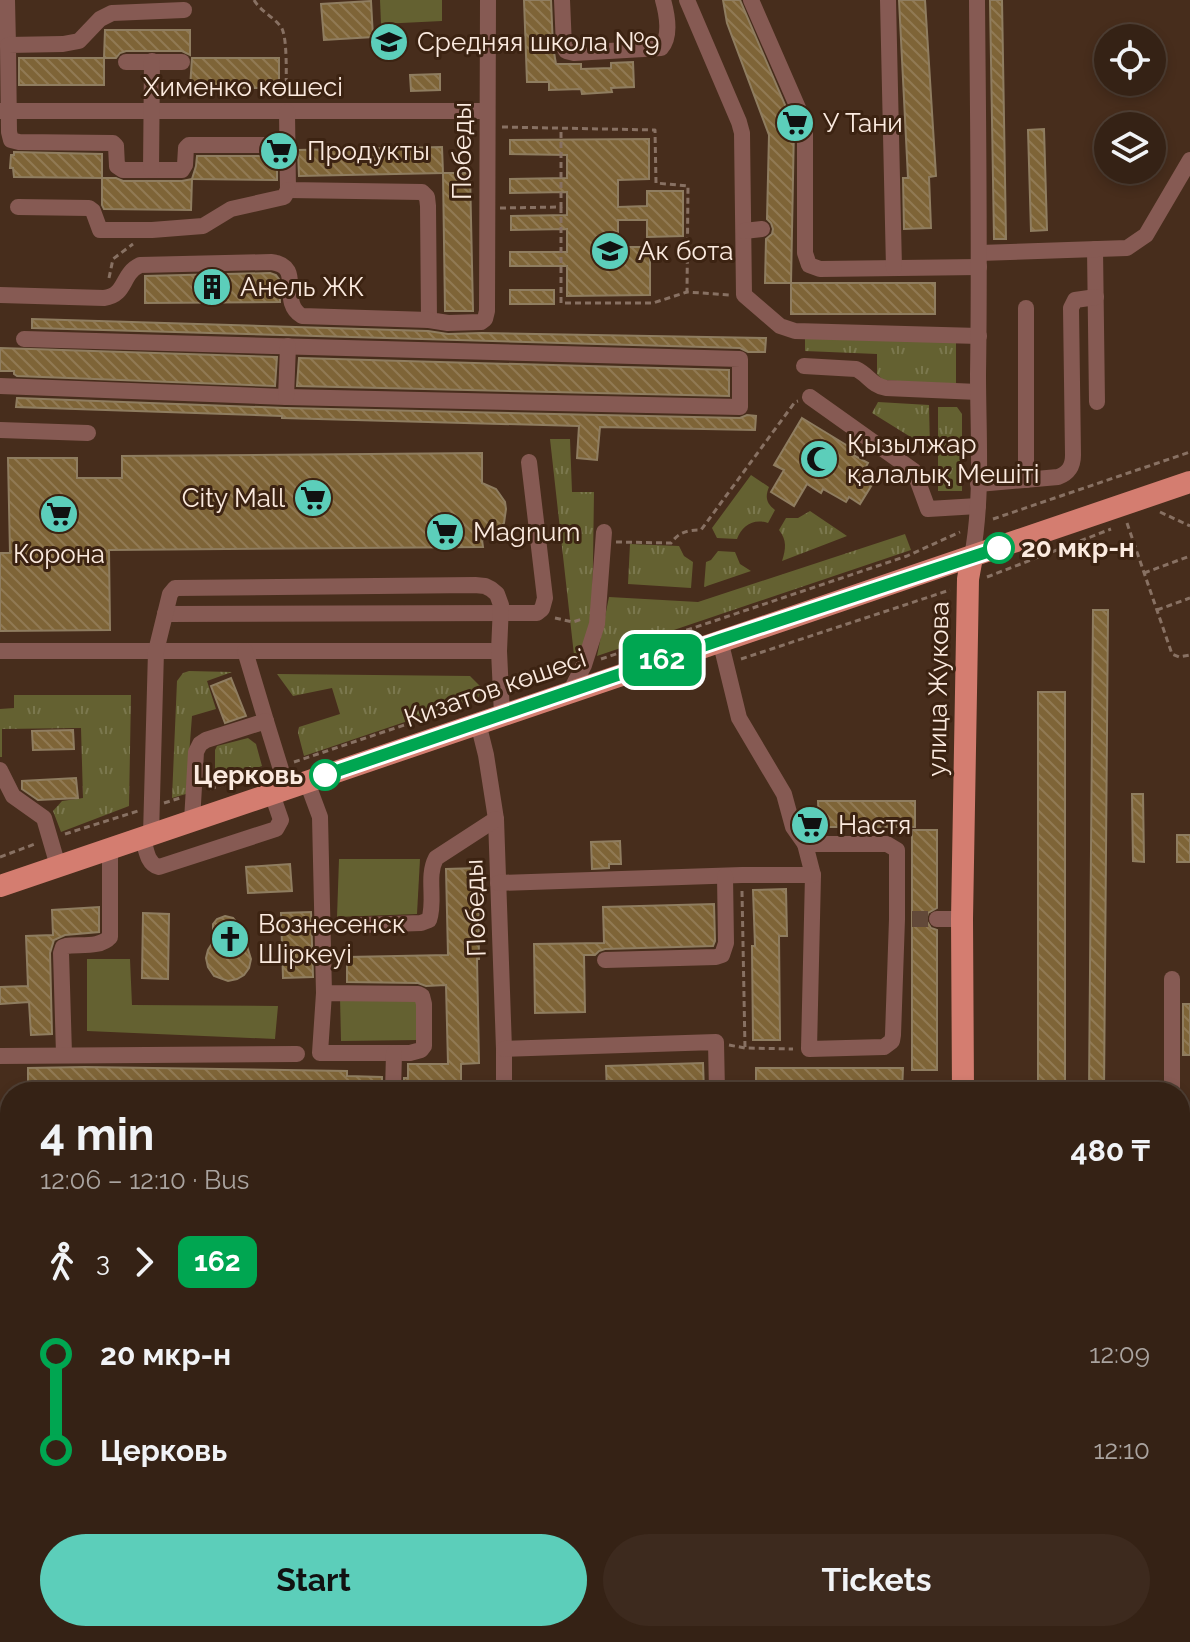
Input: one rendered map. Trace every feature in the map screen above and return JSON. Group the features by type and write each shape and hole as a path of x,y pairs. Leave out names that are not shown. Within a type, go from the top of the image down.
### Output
{"main road":[{"name":"Кизатов көшесі","path":"0,886 1190,482"},
{"name":"улица Жукова","path":"963,1082 962,919 968,584 972,557"}],"street":[{"path":"7,0 4,111 9,136 15,142 113,143 118,169 151,170 184,169 189,145 287,145"},
{"name":"Победы","path":"429,320 481,322 487,316 488,0"},
{"path":"562,0 564,47 566,51 574,53 661,48 667,36 663,0"},
{"path":"687,0 742,133 744,295 780,326 795,331 979,336"},
{"path":"751,0 805,124 800,229 806,258 812,267 894,268 1127,248 1146,235 1190,160"},
{"path":"888,0 894,268"},
{"name":"улица Жукова","path":"972,557 978,524 977,0"},
{"path":"8,45 79,41 100,19 112,13 184,10"},
{"path":"151,170 152,61"},
{"path":"126,62 182,62"},
{"name":"Хименко көшесі","path":"4,111 287,112 486,119"},
{"path":"18,207 89,208 100,230 106,231 203,226 227,211 284,197 288,190 287,112"},
{"path":"0,295 111,297 118,293 128,274 140,265 149,263 271,262 281,264 288,271 291,306 302,316 429,320 428,206 425,194 415,191 288,190"},
{"path":"744,231 762,229"},
{"path":"1095,249 1097,402"},
{"path":"978,484 1058,477 1068,472 1073,455 1071,308 1079,299 1096,297"},
{"path":"1026,308 1026,480"},
{"path":"0,386 286,397 740,407 740,359 24,339"},
{"path":"286,397 288,346"},
{"path":"804,366 856,369 877,386 886,388 978,392"},
{"path":"810,397 914,471 928,509 978,506"},
{"path":"0,430 88,433"},
{"path":"165,614 537,613 542,609 545,598 529,462"},
{"path":"570,692 584,665 597,624 604,537"},
{"path":"289,788 276,829 159,867 150,861 147,836 156,651 171,591 178,588 480,585 491,589 497,594 501,605 499,651 502,715"},
{"path":"720,640 739,718 784,794 793,827 805,844 813,875 809,1049 888,1045 892,1041 904,919 898,854 895,847 887,844 805,844"},
{"path":"0,651 499,651"},
{"path":"245,651 289,788 318,808 320,817 324,993 320,1053 416,1052 424,1046 422,996 414,993 324,993"},
{"path":"192,821 196,752 200,744 266,721"},
{"name":"Победы","path":"478,723 496,819 504,1082"},
{"path":"0,770 13,796 44,818 58,866"},
{"path":"360,925 421,923 429,920 432,911 432,868 436,858 496,819"},
{"path":"64,1054 61,953 66,946 100,944 110,937 110,849"},
{"path":"498,883 813,875"},
{"path":"605,960 722,955 733,876"},
{"path":"937,919 962,919"},
{"path":"1172,979 1172,1082"},
{"path":"504,1049 716,1042 717,1082"},
{"path":"393,1082 394,1053"},
{"path":"0,1056 297,1054"},
{"path":"1190,1477 1190,1626"}],"path":[{"path":"254,0 265,14 280,25 285,35 287,112"},
{"path":"486,119 561,128 655,130 656,183 688,186 687,292"},
{"path":"561,128 561,303 653,303 687,292 744,295"},
{"path":"486,208 561,207"},
{"path":"604,537 671,543 677,535 688,530 701,530 795,402 810,397"},
{"path":"1160,512 1190,526"},
{"path":"1127,523 1172,654 1179,657 1190,655"},
{"path":"725,664 968,584 1113,529"},
{"path":"1144,573 1190,556"},
{"path":"1157,610 1190,598"},
{"path":"542,609 559,620 573,622 587,617 599,603"},
{"path":"733,876 745,1048"},
{"path":"716,1042 745,1048 809,1049"}],"green space":[{"path":"380,0 442,0 442,21 381,24"},
{"path":"805,336 956,340 956,385 883,380 877,374 877,354 805,351"},
{"path":"878,402 929,405 930,449 872,413"},
{"path":"938,407 957,407 962,414 962,491 938,491"},
{"path":"550,439 570,439 572,492 594,492 592,629 584,654 574,655"},
{"path":"751,475 769,487 767,500 775,510 768,523 758,521 749,524 737,539 717,538 712,528"},
{"path":"810,511 847,536 782,561 785,545 779,530 786,518 798,518"},
{"path":"905,534 911,550 597,656 609,597 698,602"},
{"path":"630,544 679,546 684,556 693,562 691,588 628,584"},
{"path":"718,551 735,552 740,564 751,571 704,587 706,562"},
{"path":"189,671 232,672 207,681 216,709 192,716 186,794 172,798 177,681"},
{"path":"277,674 470,676 481,687 479,697 304,756 299,727 340,714 332,688 293,696"},
{"path":"14,695 131,695 129,806 61,832 53,811 62,801 83,798 81,728 2,729 0,757 0,709 14,708"},
{"path":"248,738 256,744 262,766 215,784 217,746"},
{"path":"339,859 420,859 417,914 337,917"},
{"path":"87,959 130,959 132,1005 278,1006 275,1039 87,1031"},
{"path":"340,997 419,999 419,1040 341,1041"}],"building":[{"path":"524,0 551,0 556,64 581,64 581,69 611,68 611,63 633,62 634,87 582,94 581,89 549,90 549,82 527,82"},
{"path":"723,0 740,0 794,126 791,283 765,283 766,239 773,229 767,219 769,135 727,23"},
{"path":"899,0 925,0 936,176 929,177 931,228 904,229 903,178 908,178"},
{"path":"990,0 1002,0 1006,239 994,239"},
{"path":"371,1 373,37 324,40 321,4"},
{"path":"105,30 190,30 190,55 182,51 126,51 116,58 104,58"},
{"path":"19,58 104,58 104,85 19,85"},
{"path":"192,58 279,58 279,88 190,88"},
{"path":"440,74 440,90 411,91 410,75"},
{"path":"1044,129 1047,230 1031,231 1028,130"},
{"path":"649,139 649,179 618,180 618,207 647,206 647,191 683,191 683,236 647,237 647,220 618,220 618,247 650,247 650,295 567,296 567,266 510,266 510,252 567,252 567,229 511,230 511,216 567,215 567,192 510,193 510,179 567,178 567,155 510,154 510,140"},
{"path":"442,147 443,173 299,176 298,150"},
{"path":"14,152 102,154 102,178 14,177 13,168 10,168"},
{"path":"197,156 277,156 277,180 192,179"},
{"path":"443,173 470,173 473,311 445,311"},
{"path":"102,178 123,181 192,179 191,210 104,209"},
{"name":"Анель ЖК","path":"270,273 279,279 280,302 145,303 145,276"},
{"path":"791,283 935,283 935,314 791,314"},
{"path":"510,290 554,290 554,304 510,304"},
{"path":"32,319 448,334 766,338 765,352 748,352 740,348 32,328"},
{"path":"0,348 277,357 275,386 17,376 14,371 0,371"},
{"path":"299,358 729,370 729,396 297,386"},
{"path":"17,398 286,408 756,416 755,430 600,427 597,460 577,458 579,426 16,407"},
{"name":"Қызылжар қалалық Мешіті","path":"802,418 856,451 853,455 868,463 861,476 873,483 860,504 849,497 846,502 823,489 821,493 807,484 794,506 771,492 784,470 774,465"},
{"name":"City Mall","path":"482,453 482,483 496,489 506,509 504,523 495,533 482,540 483,547 109,550 110,630 0,631 0,553 10,553 8,458 77,458 77,478 122,478 122,456"},
{"path":"1093,610 1108,610 1104,1082 1089,1082"},
{"path":"231,678 246,716 225,723 211,686"},
{"path":"1038,692 1065,692 1065,1082 1038,1082"},
{"path":"73,730 74,749 33,750 32,731"},
{"path":"76,778 78,798 38,800 22,789 22,781"},
{"path":"1132,794 1143,794 1144,862 1133,861"},
{"path":"818,801 915,801 915,827 819,827"},
{"path":"912,830 937,830 937,908 928,913 926,920 931,928 937,930 937,1070 912,1070"},
{"path":"1177,835 1190,835 1190,862 1177,862"},
{"path":"620,841 621,864 592,869 591,842"},
{"path":"290,864 292,891 248,893 246,867"},
{"path":"478,868 479,1063 461,1064 461,1082 404,1082 404,1078 408,1078 408,1064 448,1064 446,985 347,982 347,957 448,955 446,869"},
{"path":"786,889 787,936 779,936 780,1040 753,1040 753,890"},
{"path":"714,904 713,946 605,949 595,955 584,955 585,1012 535,1013 534,944 604,943 603,907"},
{"path":"99,907 99,932 65,935 54,940 50,953 52,1034 31,1035 29,1002 0,1004 0,987 28,986 26,936 53,935 52,910"},
{"path":"311,912 313,977 283,978 281,913"},
{"path":"143,913 169,914 168,979 142,978"},
{"path":"225,916 233,918 238,924 239,939 247,946 251,959 244,975 228,981 214,976 206,958 213,942 213,924"},
{"path":"1183,1004 1190,1004 1190,1055 1183,1055"},
{"path":"703,1063 704,1082 607,1082 606,1066"},
{"path":"28,1068 347,1071 347,1076 382,1077 382,1082 28,1082"},
{"path":"756,1068 903,1068 902,1082 756,1082"}],"tunnel":[{"path":"912,919 937,919"}],"bus line":[{"name":"162","path":"325,775 999,548"}],"place":[{"name":"Средняя школа №9","path":"389,42"},
{"name":"У Тани","path":"795,123"},
{"name":"Продукты","path":"279,151"},
{"name":"Ак бота","path":"610,251"},
{"name":"Анель ЖК","path":"212,287"},
{"name":"Қызылжар қалалық Мешіті","path":"819,459"},
{"name":"City Mall","path":"313,498"},
{"name":"Корона","path":"59,514"},
{"name":"Magnum","path":"445,532"},
{"name":"20 мкр-н","path":"999,548"},
{"name":"Церковь","path":"325,775"},
{"name":"Настя","path":"810,825"},
{"name":"Вознесенск Шіркеуі","path":"230,939"}]}
